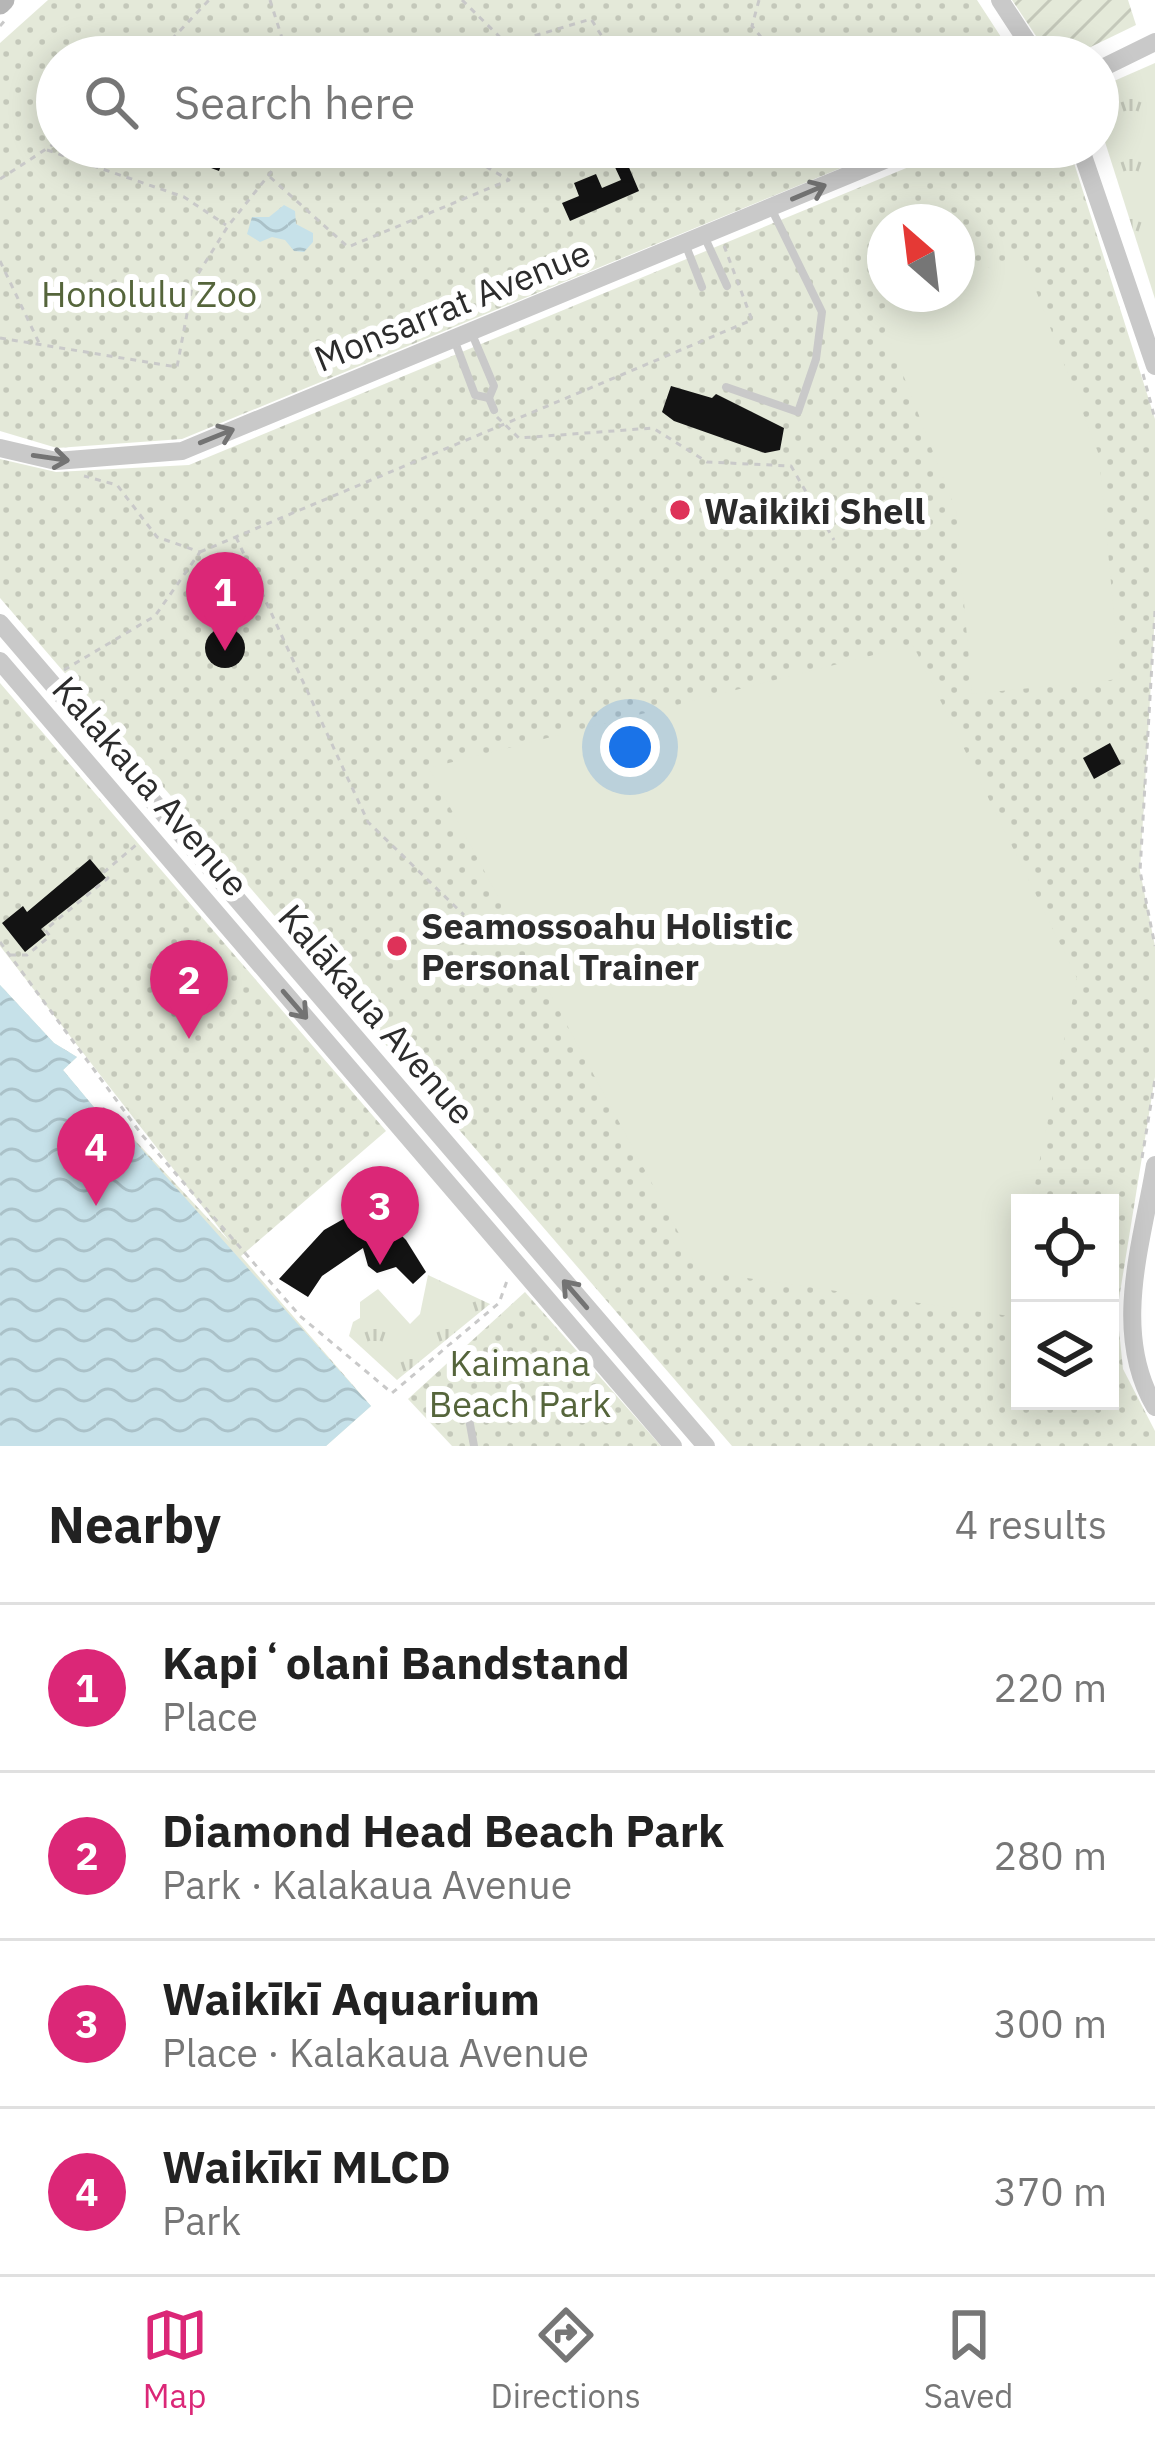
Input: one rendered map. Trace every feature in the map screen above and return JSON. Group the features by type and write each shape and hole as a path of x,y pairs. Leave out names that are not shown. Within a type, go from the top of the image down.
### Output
{"street":[{"path":"1000,0 1023,36"},
{"path":"1119,60 1155,42"},
{"name":"Monsarrat Avenue","path":"0,448 56,461 182,451 771,208 880,168"},
{"path":"1087,168 1155,367"},
{"name":"Kalākaua Avenue","path":"0,623 57,677 268,939 706,1446"},
{"name":"Kalakaua Avenue","path":"0,661 673,1446"},
{"path":"1155,1165 1131,1330 1137,1365 1155,1406"}],"lane":[{"path":"725,387 798,412 816,359 823,312 771,208"},
{"path":"695,241 727,286"},
{"path":"695,241 702,287"},
{"path":"463,336 475,394 489,398"},
{"path":"463,336 494,386 489,398 494,410"},
{"path":"33,699 57,677"},
{"path":"251,953 268,939"},
{"path":"431,1164 449,1148"},
{"path":"467,1408 474,1446"}],"path":[{"path":"175,36 208,0"},
{"path":"270,0 282,36"},
{"path":"462,0 498,36"},
{"path":"759,0 752,26 760,36"},
{"path":"533,36 591,19 602,36"},
{"path":"0,179 36,157"},
{"path":"99,168 184,197 228,226"},
{"path":"0,338 42,349 176,367 194,282 228,226 274,168"},
{"path":"268,176 348,248 509,179 489,168"},
{"path":"57,677 155,616 200,552 752,320 722,244 739,236"},
{"path":"0,261 42,349"},
{"path":"502,427 519,438 653,428 706,462 791,466 834,540"},
{"path":"111,482 152,534 200,552"},
{"path":"236,535 368,822 464,915"},
{"path":"1155,611 1140,871 1155,946"},
{"path":"10,955 27,955 50,936 45,930 108,878 103,873 137,844"},
{"path":"0,942 142,1135 300,1316 392,1393 500,1303 508,1276 499,1263"}],"green space":[{"name":"Honolulu Zoo","path":"48,0 977,0 1000,36 36,36 36,168 841,168 182,439 57,448 0,431 0,43"},
{"path":"1012,0 1128,0 1136,25 1113,36 1036,36"},
{"path":"1155,63 1155,299 1113,168 1119,168 1119,79"},
{"path":"906,168 1076,168 1155,419 1155,613 1140,871 1155,946 1155,1077 1119,1299 1119,1194 1011,1194 1011,1410 1119,1410 1119,1330 1123,1369 1155,1431 1155,1446 732,1446 0,598 0,459 56,472 189,465"},
{"path":"1022,254 1099,455 1120,679 972,694 956,511 879,312 975,312 975,273"},
{"path":"913,645 1077,978 1033,1194 1011,1194 1009,1316 699,1271 429,768"},
{"path":"0,683 386,1131 241,1256 371,1406 326,1446 0,1446 0,985 54,1043 77,1057 63,1070 98,1112 104,1107 230,1242 0,946"},
{"path":"428,1275 490,1304 397,1380 349,1336 353,1322 360,1318 360,1302 378,1289 410,1324 420,1314"},
{"name":"Kaimana Beach Park","path":"525,1292 661,1446 452,1446 408,1399"}],"water":[{"path":"284,205 295,211 296,224 313,233 313,242 304,252 294,251 285,240 272,237 260,242 247,234 252,217 269,217"},
{"path":"0,985 54,1043 77,1057 63,1070 98,1112 104,1107 371,1406 326,1446 0,1446"}],"building":[{"path":"615,168 629,168 639,191 570,221 562,203 579,196 574,183 596,174 602,188 621,180"},
{"name":"Waikiki Shell","path":"671,386 712,398 716,394 784,428 780,450 765,453 674,421 662,412"},
{"path":"225,628 239,634 245,648 239,662 225,668 211,662 205,648 211,634"},
{"path":"1110,743 1121,764 1094,779 1083,758"},
{"path":"90,859 106,878 41,929 46,935 25,952 2,923 23,906 27,912"},
{"path":"370,1204 406,1240 426,1272 413,1284 396,1267 377,1273 368,1266 363,1248 322,1276 308,1297 279,1279 324,1230"}],"place":[{"name":"Waikiki Shell","path":"680,510"},
{"name":"Kapiʻolani Bandstand","path":"225,651"},
{"name":"Seamossoahu Holistic Personal Trainer","path":"397,946"},
{"name":"Diamond Head Beach Park","path":"189,1039"},
{"name":"Waikīkī MLCD","path":"96,1206"},
{"name":"Waikīkī Aquarium","path":"380,1265"}]}
